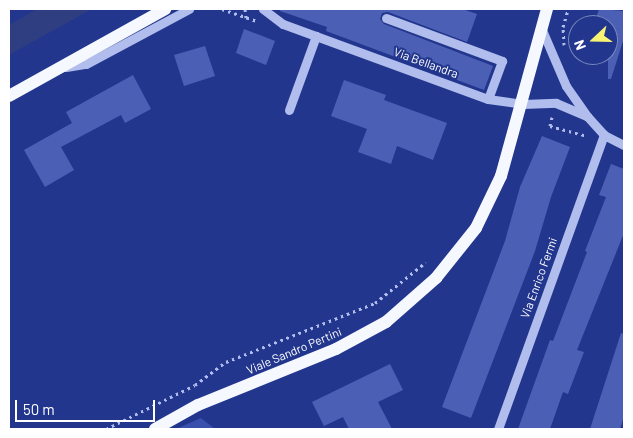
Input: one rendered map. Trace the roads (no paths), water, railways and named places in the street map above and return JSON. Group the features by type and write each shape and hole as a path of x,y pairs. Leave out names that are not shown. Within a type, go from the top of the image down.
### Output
{"main road":[{"path":"9,96 165,9"},
{"name":"Viale Sandro Pertini","path":"155,429 198,406 336,349 386,322 436,278 476,228 501,176 523,104 546,9"}],"street":[{"path":"58,68 86,64 188,9"},
{"name":"Via Bellandra","path":"263,9 284,24 488,99 523,104 556,103 587,116"},
{"path":"386,18 502,61 488,99"},
{"name":"Via Bellandra","path":"542,30 566,86 587,116 604,135 624,145"},
{"path":"289,110 316,36"},
{"name":"Via Enrico Fermi","path":"498,429 604,135"}]}
